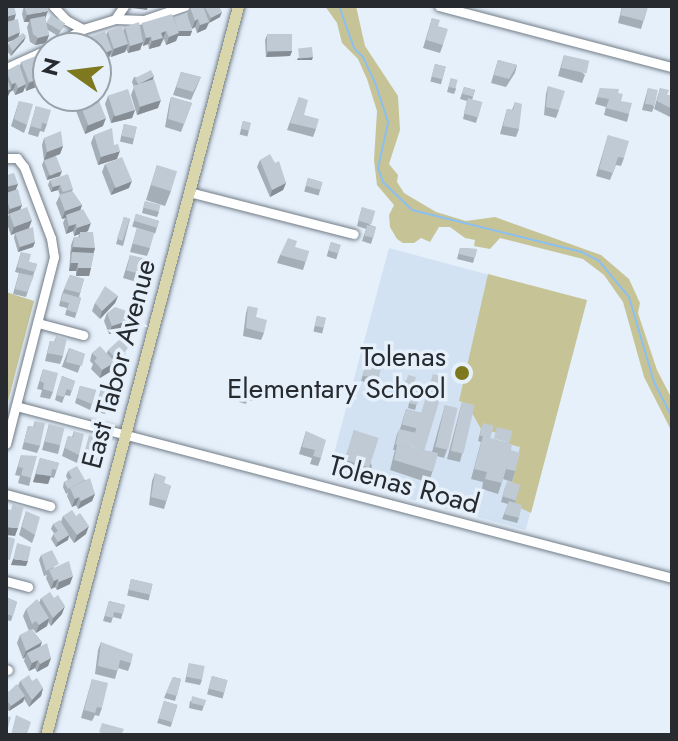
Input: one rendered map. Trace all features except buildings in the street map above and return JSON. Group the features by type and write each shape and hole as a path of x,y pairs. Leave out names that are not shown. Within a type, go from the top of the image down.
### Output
{"main road":[{"name":"East Tabor Avenue","path":"46,735 238,6"}],"street":[{"path":"53,6 66,20 83,29"},
{"path":"115,19 124,6"},
{"path":"78,32 115,19 144,20 185,6"},
{"path":"439,6 672,67"},
{"path":"6,68 32,56"},
{"path":"6,444 49,282 54,247 24,167 11,158"},
{"path":"189,192 354,234"},
{"path":"38,323 83,335"},
{"name":"Tolenas Road","path":"16,406 672,578"},
{"path":"6,494 50,506"},
{"path":"6,581 28,587"}],"shaded area":[{"path":"325,6 356,6 365,46 398,96 400,130 389,164 398,175 397,182 404,193 436,212 466,221 495,217 601,255 629,279 640,303 638,313 657,370 672,399 672,432 644,377 623,302 604,275 583,259 500,238 490,249 474,246 475,240 465,238 450,227 439,227 430,242 421,238 414,243 403,243 397,239 390,227 389,215 394,205 377,185 374,160 377,111 358,59 342,43 337,23"},
{"name":"Tolenas Elementary School","path":"389,248 587,301 526,530 328,477"},
{"path":"488,274 587,300 531,513 514,505 518,490 512,482 520,447 508,444 510,436 481,429 472,413 472,405 459,401"},
{"path":"6,292 34,301 6,409"}],"waterway":[{"path":"339,6 354,48 363,57 376,85 388,123 378,168 383,182 412,210 582,252 599,261 629,297 654,382 672,417"}],"place":[{"name":"Tolenas Elementary School","path":"462,373"}]}
